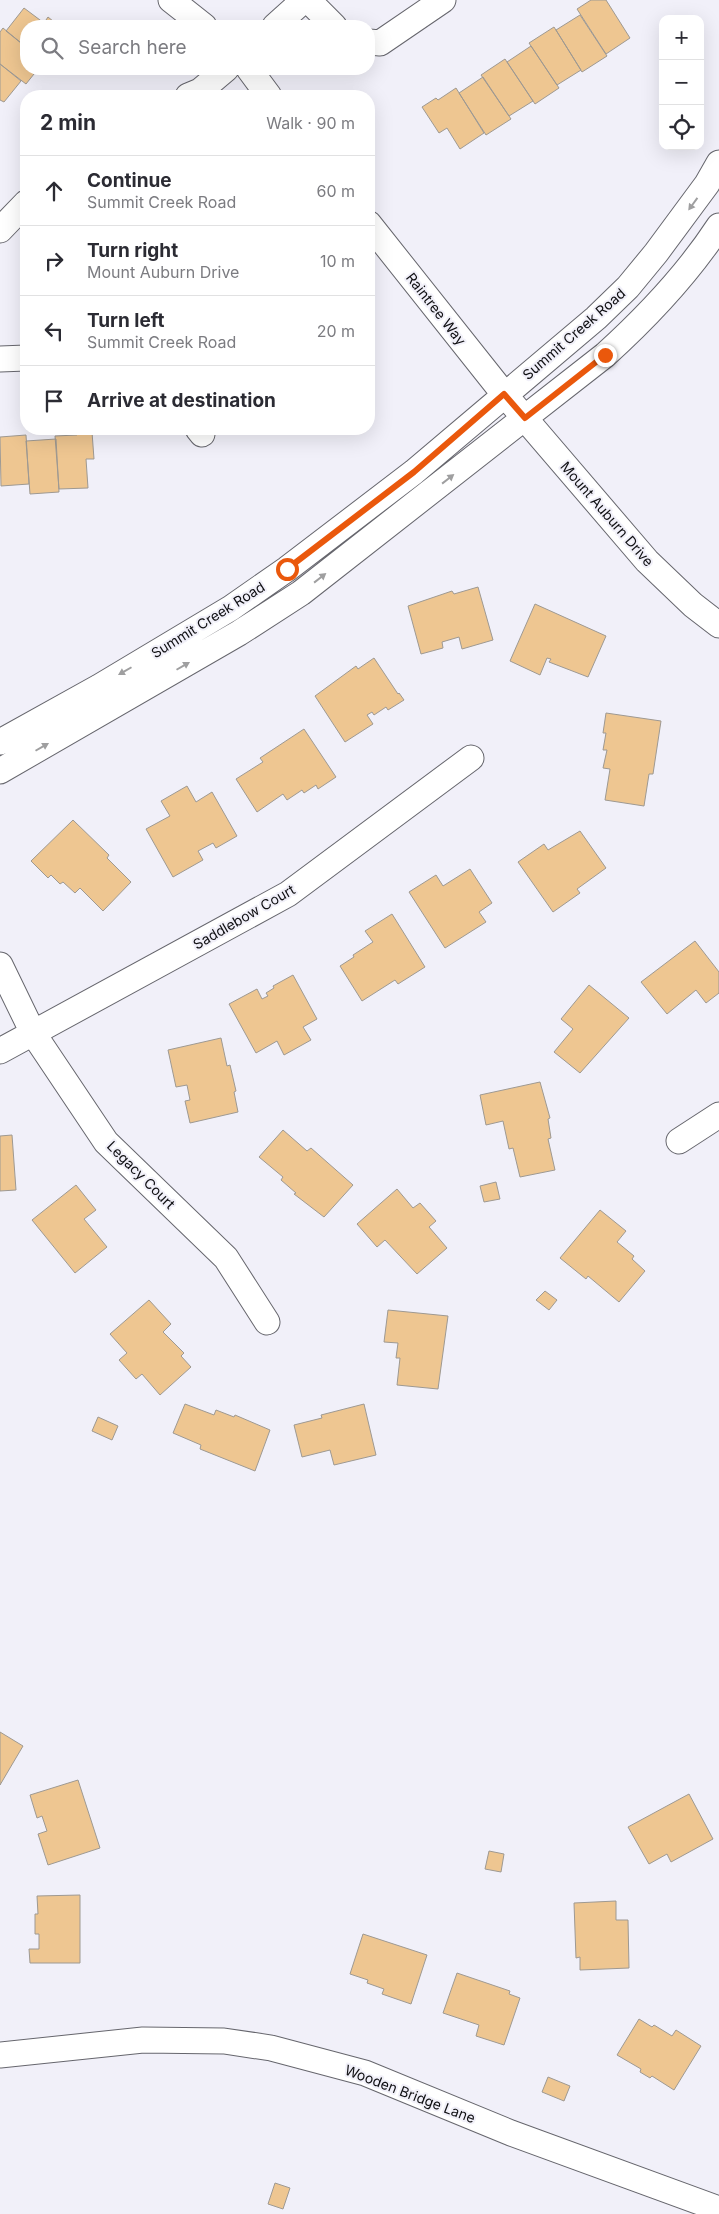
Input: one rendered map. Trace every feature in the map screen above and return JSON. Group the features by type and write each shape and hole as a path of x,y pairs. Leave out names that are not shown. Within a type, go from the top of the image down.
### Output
{"street":[{"path":"171,0 196,20"},
{"path":"282,20 306,0 328,20"},
{"path":"375,43 380,43 444,0"},
{"path":"201,90 219,75"},
{"path":"253,75 265,90"},
{"name":"Summit Creek Road","path":"0,742 107,682 231,608 287,569 414,472 596,318 628,287 708,184 719,163"},
{"path":"0,230 20,209"},
{"name":"Summit Creek Road","path":"0,772 239,633 301,593 605,355 642,322 677,284 719,226"},
{"name":"Raintree Way","path":"375,232 504,394"},
{"path":"0,359 20,358"},
{"name":"Mount Auburn Drive","path":"504,394 646,561 693,605 719,625"},
{"name":"Saddlebow Court","path":"0,1050 288,894 471,758"},
{"name":"Legacy Court","path":"0,965 33,1033 106,1142 226,1258 267,1322"},
{"path":"680,1141 719,1115"},
{"name":"Wooden Bridge Lane","path":"0,2055 143,2040 224,2040 271,2048 364,2073 511,2133 719,2209"}],"building":[{"path":"591,0 606,0 630,38 606,54 577,9"},
{"path":"24,8 40,20 20,20 20,42 6,31"},
{"path":"580,15 607,56 582,72 556,30"},
{"path":"554,27 581,70 557,85 529,43"},
{"path":"3,28 20,42 20,75 33,75 26,84 0,64 0,32"},
{"path":"531,46 559,88 535,104 507,62"},
{"path":"505,59 533,101 509,116 481,75"},
{"path":"0,64 21,81 4,102 0,100"},
{"path":"483,77 511,119 486,135 459,93"},
{"path":"456,88 484,133 460,149 447,128 439,133 422,107 436,98 438,100"},
{"path":"26,435 29,484 1,486 0,437"},
{"path":"92,435 94,459 86,459 88,488 59,489 55,436"},
{"path":"56,439 59,492 30,494 26,441"},
{"path":"478,587 493,640 462,649 459,637 442,642 443,648 421,654 408,606 452,591 454,594"},
{"path":"535,604 606,636 588,677 549,662 551,659 547,658 540,675 510,661"},
{"path":"374,658 404,700 388,710 386,707 374,715 372,712 367,715 373,724 345,742 315,696 356,666 358,669"},
{"path":"606,713 661,721 653,774 649,774 644,806 605,800 610,769 603,768 607,750 603,750 606,733 603,733"},
{"path":"304,729 336,777 318,789 316,785 304,793 302,790 287,800 283,794 257,812 236,779 263,762 260,758"},
{"path":"187,786 196,802 212,792 237,836 216,848 213,843 198,851 203,860 173,877 146,829 170,816 161,801"},
{"path":"73,820 109,855 107,858 131,882 103,911 80,888 75,893 63,882 60,884 51,875 48,878 31,861"},
{"path":"580,831 606,868 577,889 580,893 553,912 518,862 544,844 548,850"},
{"path":"470,869 492,903 479,912 486,922 445,948 409,892 436,875 443,886"},
{"path":"392,914 425,967 398,984 395,980 362,1001 340,966 373,942 365,931"},
{"path":"695,941 719,972 719,993 706,1003 696,990 667,1014 641,982"},
{"path":"293,975 317,1019 303,1027 311,1040 284,1055 277,1041 256,1053 229,1004 257,989 262,999 268,996 266,993 274,988 273,986"},
{"path":"589,985 629,1018 580,1073 554,1052 573,1029 561,1019"},
{"path":"221,1038 227,1066 230,1065 236,1091 234,1092 238,1112 190,1123 185,1101 190,1100 187,1085 176,1087 168,1050"},
{"path":"540,1082 550,1118 548,1119 551,1138 548,1139 555,1170 520,1177 513,1148 509,1149 503,1121 486,1125 480,1095"},
{"path":"283,1130 307,1151 311,1148 353,1185 324,1217 294,1194 296,1193 281,1180 283,1177 259,1157"},
{"path":"12,1135 16,1190 0,1191 0,1136"},
{"path":"496,1182 500,1199 484,1202 480,1186"},
{"path":"76,1185 96,1210 84,1219 107,1247 75,1273 32,1220"},
{"path":"397,1189 413,1208 420,1203 436,1221 429,1227 447,1248 417,1274 385,1240 377,1247 357,1224"},
{"path":"600,1210 626,1231 617,1242 634,1256 632,1259 645,1271 619,1302 588,1276 586,1279 560,1258"},
{"path":"545,1291 557,1300 549,1310 536,1300"},
{"path":"149,1300 171,1324 163,1332 184,1353 181,1356 191,1367 160,1395 142,1374 136,1379 119,1360 127,1353 110,1334"},
{"path":"388,1310 448,1316 438,1389 397,1385 400,1358 396,1358 398,1343 384,1342"},
{"path":"185,1404 214,1415 216,1410 234,1417 235,1415 270,1430 255,1471 200,1449 201,1445 173,1433"},
{"path":"364,1404 376,1455 334,1465 330,1450 302,1457 294,1425 322,1418 321,1415"},
{"path":"98,1417 118,1426 112,1440 92,1431"},
{"path":"0,1732 23,1746 0,1785"},
{"path":"78,1780 100,1848 48,1865 38,1834 47,1831 42,1816 37,1818 30,1795"},
{"path":"689,1794 713,1839 671,1862 667,1854 649,1864 628,1827"},
{"path":"489,1851 504,1854 501,1872 485,1869"},
{"path":"80,1895 80,1963 30,1963 29,1949 39,1949 39,1934 35,1934 35,1914 38,1914 37,1896"},
{"path":"616,1901 616,1920 628,1920 629,1968 580,1970 580,1957 576,1958 574,1903"},
{"path":"363,1934 427,1955 411,2004 382,1994 384,1989 367,1983 368,1980 350,1974"},
{"path":"457,1973 510,1991 509,1994 520,1998 504,2045 476,2036 479,2025 443,2013"},
{"path":"639,2019 652,2027 654,2025 672,2036 676,2030 701,2046 674,2090 652,2076 650,2078 640,2072 641,2069 617,2055"},
{"path":"548,2077 570,2086 564,2101 542,2092"},
{"path":"275,2183 290,2188 283,2209 268,2204"}],"route":[{"path":"287,569 414,472 504,394 525,418 605,355"}]}
